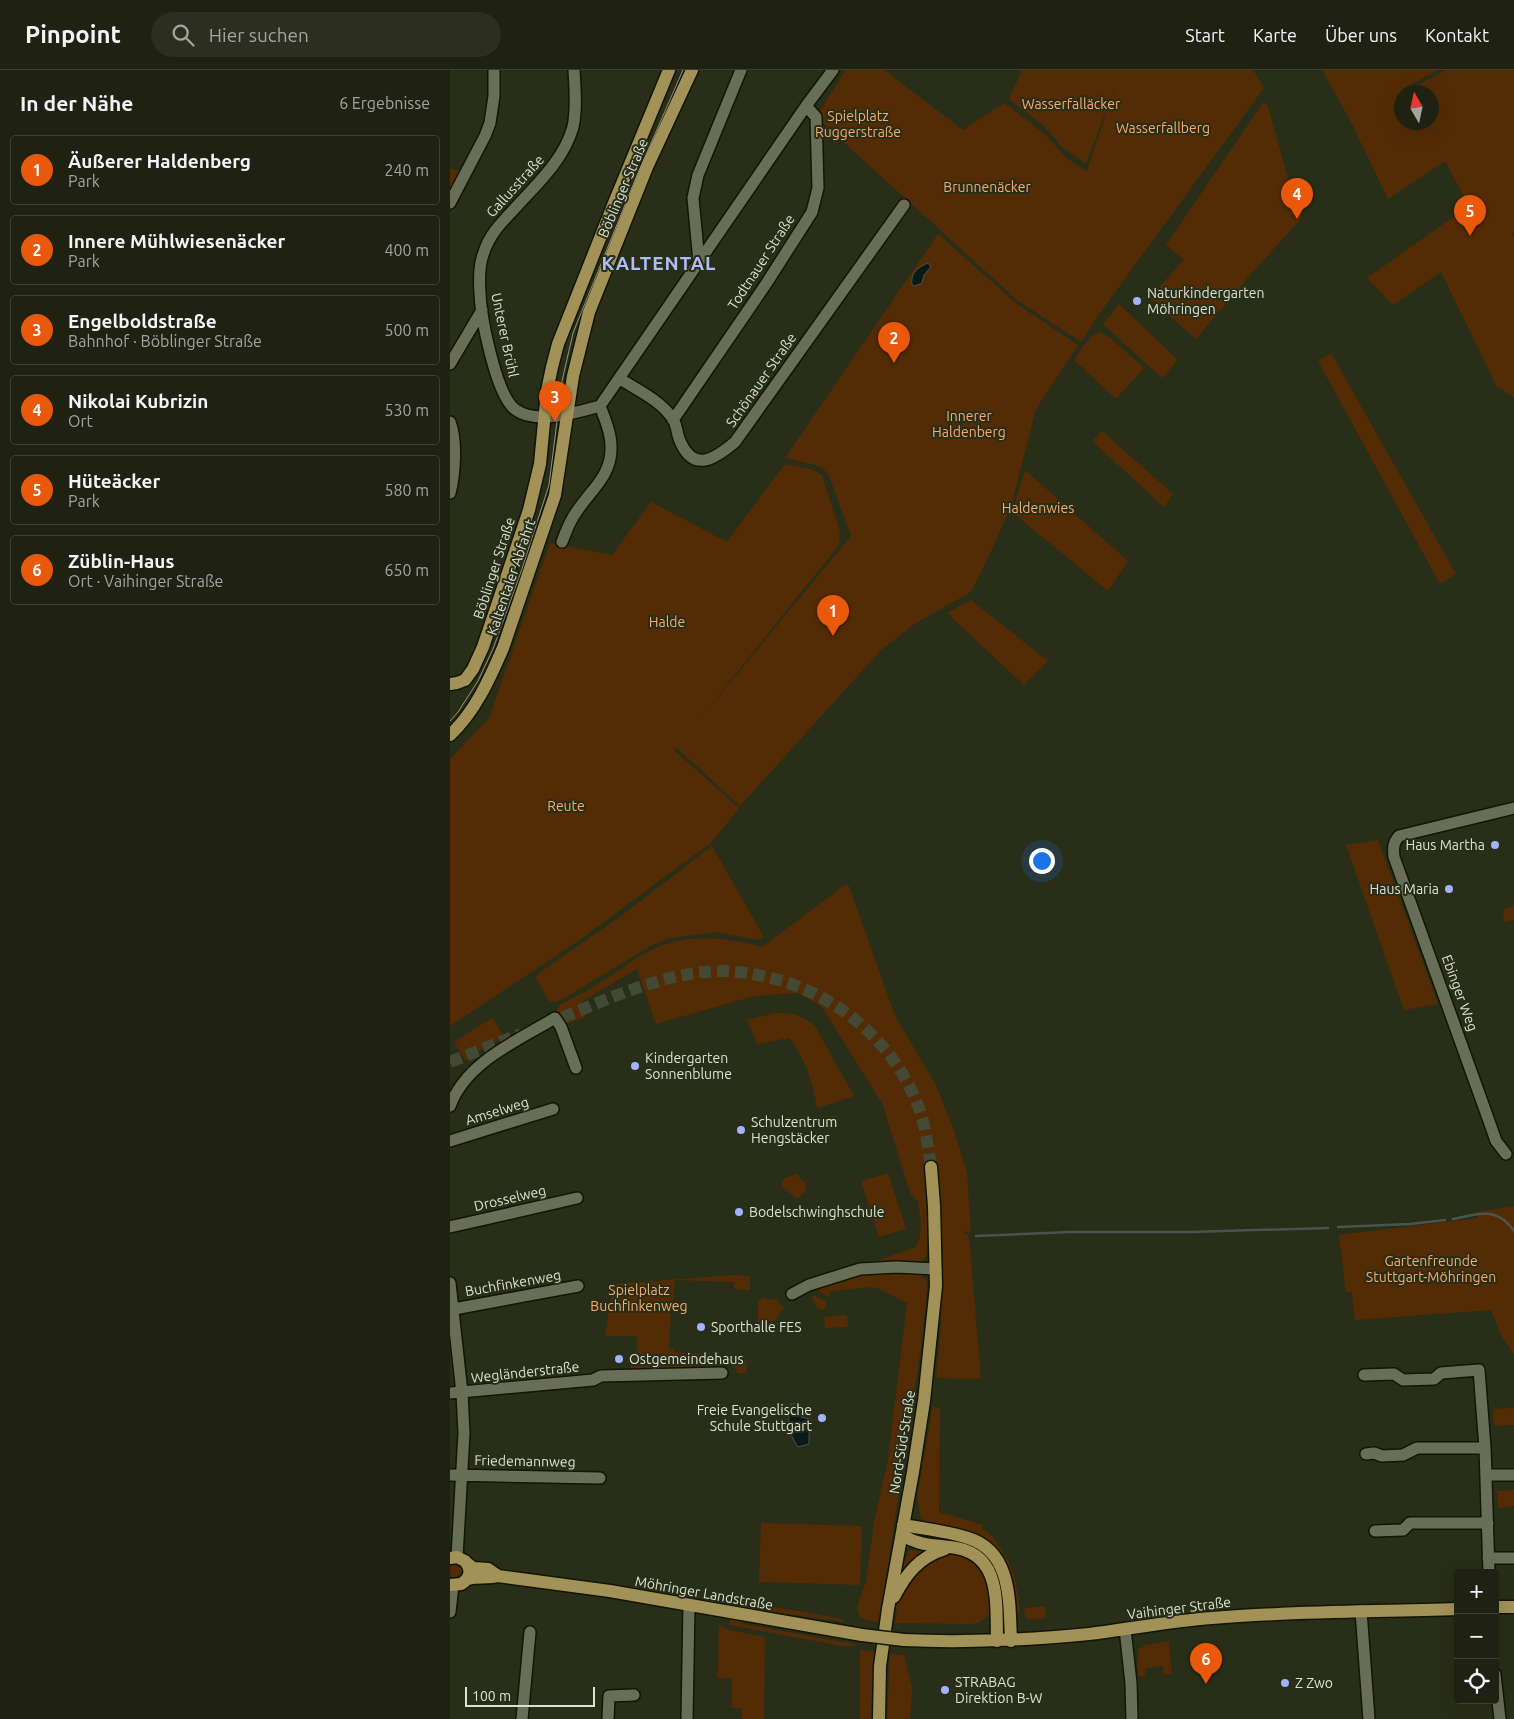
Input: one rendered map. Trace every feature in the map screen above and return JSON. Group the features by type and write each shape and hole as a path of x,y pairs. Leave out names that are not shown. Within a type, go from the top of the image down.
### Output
{"main road":[{"name":"Böblinger Straße","path":"450,684 457,684 465,680 484,647 529,510 540,464 552,367 558,344 669,70"},
{"name":"Böblinger Straße","path":"567,415 577,355 595,295 647,167 692,70"},
{"name":"Kaltentaler Abfahrt","path":"450,736 477,700 494,669 502,648 555,495 567,415"},
{"name":"Nord-Süd-Straße","path":"879,1719 880,1666 926,1378 936,1286 931,1167"},
{"path":"902,1530 913,1542 928,1546 949,1547 969,1551 978,1557 990,1571 995,1591 996,1641"},
{"path":"902,1530 969,1538 984,1545 991,1551 1002,1566 1006,1577 1011,1641"},
{"path":"888,1609 907,1574 915,1565 932,1553 949,1547"},
{"path":"458,1560 470,1571 468,1579"},
{"name":"Möhringer Landstraße","path":"458,1560 473,1568 488,1569 498,1576"},
{"name":"Möhringer Landstraße","path":"452,1585 462,1584 468,1579 473,1578 487,1579 498,1576 591,1588 862,1635 904,1640"},
{"path":"1499,1607 1514,1607"},
{"name":"Vaihinger Straße","path":"904,1640 1011,1641 1211,1618 1454,1609"}],"street":[{"path":"450,203 490,123 494,96 494,70"},
{"name":"Gallusstraße","path":"492,235 548,173 561,155 573,126 575,107 574,70"},
{"path":"699,262 693,198 698,175 741,70"},
{"path":"545,416 567,415 600,406 806,106 833,70"},
{"name":"Todtnauer Straße","path":"673,420 766,284 812,212 818,188 816,117 806,106"},
{"name":"Schönauer Straße","path":"620,379 657,403 673,420 684,450 690,456 696,460 711,460 736,442 904,205"},
{"name":"Unterer Brühl","path":"492,235 484,252 480,271 482,310 491,355 505,397 510,405 518,412 534,416 545,416"},
{"path":"450,364 482,310"},
{"path":"562,542 576,513 604,478 608,466 611,455 611,441 600,406"},
{"path":"450,422 454,432 450,493"},
{"name":"Ebinger Weg","path":"1506,1154 1496,1141 1394,857 1393,848 1395,840 1399,836 1514,808"},
{"path":"450,1106 452,1092 476,1068 555,1018 561,1027 576,1068"},
{"name":"Amselweg","path":"450,1141 553,1109"},
{"name":"Drosselweg","path":"450,1227 576,1198"},
{"path":"792,1294 802,1288 860,1270 896,1267 936,1270"},
{"path":"450,1283 462,1393 464,1433 458,1560"},
{"name":"Buchfinkenweg","path":"454,1309 578,1286"},
{"path":"1364,1375 1394,1374 1403,1380 1434,1379 1441,1373 1479,1370 1485,1448 1488,1569"},
{"name":"Wegländerstraße","path":"450,1393 593,1380 601,1376 722,1373"},
{"path":"1366,1454 1374,1453 1382,1456 1403,1455 1417,1448 1485,1448"},
{"name":"Friedemannweg","path":"450,1475 600,1478"},
{"path":"1486,1475 1514,1475"},
{"path":"1375,1531 1403,1530 1410,1523 1488,1523"},
{"path":"1488,1558 1514,1558"},
{"path":"450,1612 452,1585"},
{"path":"687,1718 689,1605"},
{"path":"1362,1611 1369,1719"},
{"path":"1125,1629 1131,1683 1132,1719"},
{"path":"522,1719 530,1632"},
{"path":"608,1719 609,1696 634,1695"},
{"path":"1498,1704 1500,1719"}],"green space":[{"path":"846,70 884,70 963,130 1004,103 1042,132 1074,163 1087,171 1117,81 1086,164 1061,146 1045,127 1009,99 1022,70 1253,70 1264,88 1097,317 1081,342 1017,300 816,117"},
{"path":"1322,70 1438,70 1410,85 1394,85 1394,130 1439,130 1439,85 1417,85 1447,70 1514,70 1514,232 1512,233 1514,238 1514,397 1497,387 1441,272 1393,305 1367,278 1469,206 1445,161 1388,199 1349,118"},
{"path":"1267,103 1294,200 1303,217 1250,275 1196,339 1149,298 1184,260 1166,245 1262,104"},
{"path":"450,168 461,172 450,190"},
{"path":"938,234 1017,304 1078,345 1036,409 1011,506 971,592 916,623 881,650 740,806 676,747 674,750 739,808 712,842 581,939 450,1026 450,759 489,718 550,543 612,555 651,502 727,542 785,464 811,469 822,475 840,532 839,545 693,727 851,536 828,473 819,466 785,458"},
{"path":"1119,304 1178,360 1162,378 1103,324"},
{"path":"1099,332 1109,337 1144,368 1116,399 1074,360 1088,340"},
{"path":"1331,353 1456,574 1440,584 1318,361"},
{"path":"1102,431 1173,494 1164,507 1092,441"},
{"name":"Haldenwies","path":"1025,470 1128,561 1108,591 1012,512"},
{"path":"971,600 1048,661 1024,685 947,613"},
{"path":"1378,840 1438,1004 1404,1010 1346,845"},
{"path":"712,846 764,937 758,940 717,932 670,938 652,945 563,999 555,1002 549,1001 535,976 625,913"},
{"path":"846,884 849,886 895,1016 936,1085 953,1128 967,1172 971,1233 962,1231 969,1236 981,1379 936,1378 942,1313 943,1270 940,1205 942,1204 937,1163 923,1165 929,1244 927,1254 923,1260 918,1263 904,1265 866,1265 916,1247 921,1231 918,1201 910,1193 883,1105 822,1007 798,993 754,996 656,1024 637,969 581,1002 586,1017 564,1025 556,1012 559,1005 598,984 640,956 663,945 700,938 738,941 762,947"},
{"path":"1514,906 1514,920 1504,922 1503,911"},
{"path":"775,1013 796,1015 815,1026 854,1096 817,1108 808,1071 800,1053 789,1038 757,1044 747,1020"},
{"path":"492,1018 504,1036 465,1060 454,1042"},
{"path":"888,1173 906,1229 879,1237 861,1181"},
{"path":"796,1174 807,1185 805,1192 797,1199 782,1186 783,1179"},
{"name":"Gartenfreunde Stuttgart-Möhringen","path":"1514,1206 1514,1354 1502,1337 1491,1310 1355,1320 1352,1292 1346,1293 1339,1235 1478,1218 1477,1212"},
{"path":"883,1272 920,1274 926,1280 927,1289 922,1340 878,1622 863,1619 859,1616 857,1608 866,1581 874,1523 888,1459 907,1303 872,1287 830,1291 829,1297 820,1292 819,1288 842,1278"},
{"name":"Spielplatz Buchfinkenweg","path":"733,1275 750,1276 750,1290 734,1289 734,1282 675,1280 673,1305 671,1306 669,1348 674,1349 674,1352 741,1356 747,1361 746,1373 737,1373 736,1368 732,1367 727,1357 720,1357 718,1364 714,1368 631,1369 631,1357 637,1357 637,1336 605,1336 613,1284"},
{"path":"815,1295 827,1302 824,1310 817,1308 812,1297"},
{"path":"763,1298 778,1300 780,1305 784,1307 775,1321 758,1322 758,1302"},
{"path":"847,1315 848,1327 825,1328 824,1317"},
{"path":"933,1406 940,1409 939,1512 983,1525 982,1529 992,1536 1011,1567 1018,1594 1020,1613 1015,1614 1013,1586 1007,1566 983,1538 964,1531 934,1525 926,1522 920,1516 917,1497"},
{"path":"1514,1408 1514,1425 1494,1426 1493,1409"},
{"path":"1514,1490 1514,1506 1498,1508 1497,1491"},
{"path":"761,1523 862,1526 860,1585 759,1582"},
{"path":"914,1533 966,1543 977,1549 987,1556 1001,1580 1004,1615 1001,1615 995,1573 991,1563 984,1554 974,1548 927,1539"},
{"path":"909,1550 925,1551 900,1575"},
{"path":"952,1554 973,1562 984,1576 987,1584 989,1615 978,1623 970,1624 895,1623 897,1611 895,1609 903,1590 916,1572 932,1560"},
{"path":"455,1565 461,1571 455,1577 449,1571"},
{"path":"746,1602 842,1619 845,1622 742,1608"},
{"path":"1045,1606 1046,1618 1029,1620 1025,1616 1024,1608"},
{"path":"733,1619 740,1620 743,1624 854,1644 854,1646 841,1646 730,1625 729,1621"},
{"path":"719,1624 729,1630 765,1637 764,1719 742,1719 742,1708 732,1708 732,1679 718,1678"},
{"path":"1169,1641 1172,1674 1164,1675 1163,1666 1145,1668 1145,1676 1138,1676 1138,1650 1145,1645"},
{"path":"860,1650 875,1652 873,1683 874,1719 860,1719"},
{"path":"890,1654 904,1655 912,1688 910,1719 887,1719"}],"shaded area":[{"path":"928,263 931,267 924,275 922,283 915,286 912,285 912,277 916,271"},
{"path":"791,1404 797,1404 801,1407 801,1417 809,1419 809,1444 798,1447 792,1437 789,1421"}],"waterway":[{"path":"1453,1219 1479,1214 1494,1215 1508,1223 1514,1231"},
{"path":"1338,1227 1410,1224 1445,1220"},
{"path":"976,1236 1071,1232 1190,1232 1328,1228"}],"tunnel":[{"path":"546,1024 624,993 684,975 714,971 735,972 786,982 830,1002 868,1031 884,1048 898,1068 920,1111 931,1167"},
{"path":"450,1062 521,1034"}],"tram line":[{"path":"450,721 478,681 493,649 522,569 549,485 562,381 573,333 637,175 683,70"}],"place":[{"name":"Nikolai Kubrizin","path":"1297,219"},
{"name":"Hüteäcker","path":"1470,236"},
{"name":"Naturkindergarten Möhringen","path":"1137,301"},
{"name":"Innere Mühlwiesenäcker","path":"894,363"},
{"name":"Engelboldstraße","path":"555,422"},
{"name":"Äußerer Haldenberg","path":"833,636"},
{"name":"Haus Martha","path":"1495,845"},
{"name":"Haus Maria","path":"1449,889"},
{"name":"Kindergarten Sonnenblume","path":"635,1066"},
{"name":"Schulzentrum Hengstäcker","path":"741,1130"},
{"name":"Bodelschwinghschule","path":"739,1212"},
{"name":"Sporthalle FES","path":"701,1327"},
{"name":"Ostgemeindehaus","path":"619,1359"},
{"name":"Freie Evangelische Schule Stuttgart","path":"822,1418"},
{"name":"Z Zwo","path":"1285,1683"},
{"name":"Züblin-Haus","path":"1206,1684"},
{"name":"STRABAG Direktion B-W","path":"945,1690"}],"district":[{"name":"KALTENTAL","path":"659,263"}],"park label":[{"name":"Wasserfalläcker","path":"1071,104"},
{"name":"Spielplatz Ruggerstraße","path":"858,124"},
{"name":"Wasserfallberg","path":"1163,128"},
{"name":"Brunnenäcker","path":"987,187"},
{"name":"Innerer Haldenberg","path":"969,424"},
{"name":"Halde","path":"667,622"},
{"name":"Reute","path":"566,806"}]}
